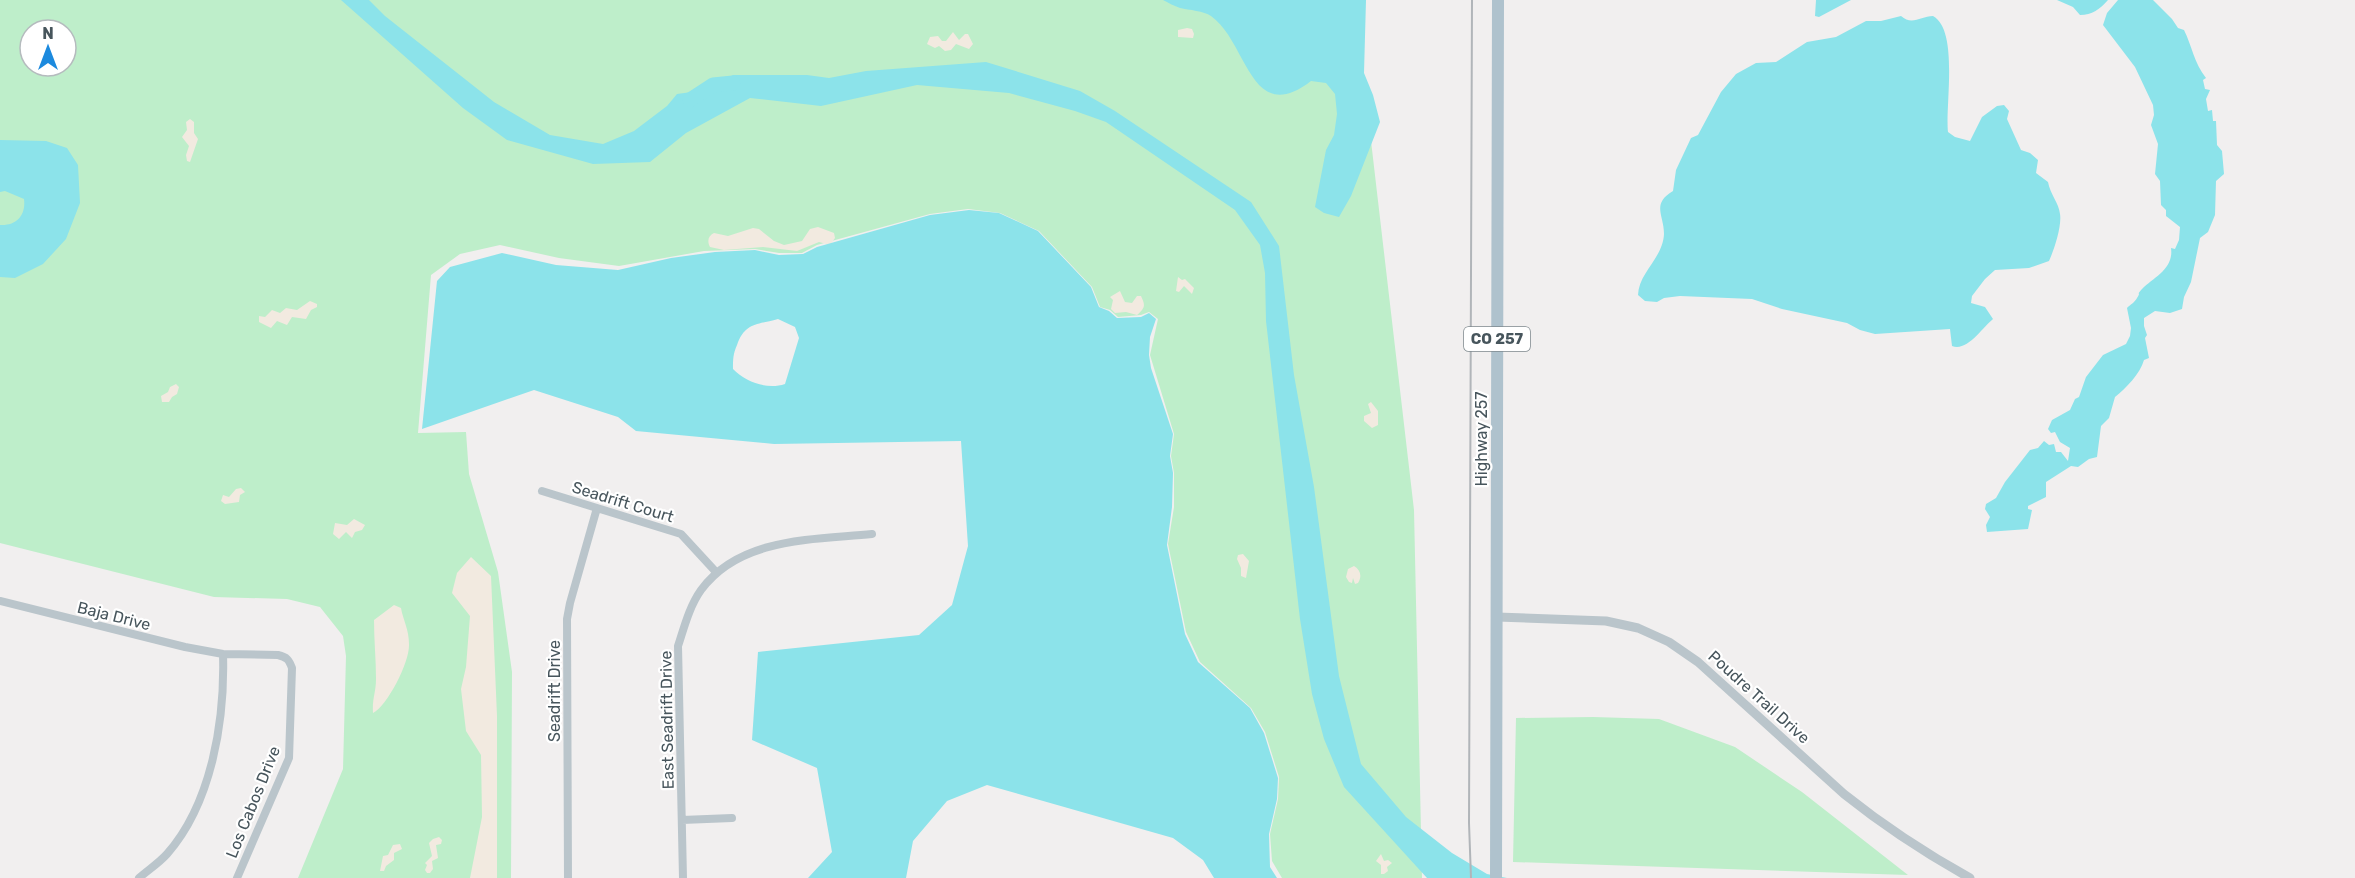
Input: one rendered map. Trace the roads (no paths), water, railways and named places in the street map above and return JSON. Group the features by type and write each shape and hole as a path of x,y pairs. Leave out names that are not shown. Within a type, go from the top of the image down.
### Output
{"main road":[{"name":"Highway 257","path":"1496,878 1498,0"}],"street":[{"name":"Seadrift Court","path":"542,491 681,534 716,572"},
{"name":"Seadrift Drive","path":"568,878 567,619 597,508"},
{"path":"716,572 745,554 778,544 872,534"},
{"name":"East Seadrift Drive","path":"682,878 678,646 688,614 700,592 716,572"},
{"name":"Baja Drive","path":"0,601 131,635 223,654"},
{"name":"Poudre Trail Drive","path":"1497,617 1605,621 1638,628 1669,642 1698,662 1860,807 1927,854 1970,878"},
{"path":"139,878 166,856 182,836 202,794 213,759 220,719 224,683 223,654"},
{"name":"Los Cabos Drive","path":"223,654 278,655 286,657 292,668 289,758 237,878"},
{"path":"682,820 732,818"}],"water":[{"path":"341,0 369,0 385,16 494,102 550,135 603,144 634,131 667,106 677,94 706,90 733,75 807,75 829,78 866,71 986,62 1080,91 1115,111 1251,202 1279,246 1294,375 1314,487 1339,676 1361,764 1406,817 1452,853 1487,874 1507,878 1427,878 1344,787 1324,739 1312,694 1300,619 1266,321 1265,273 1260,245 1235,210 1106,122 1009,93 917,85 821,106 750,98 686,133 650,162 593,164 507,140 463,108"},
{"path":"1163,0 1366,0 1364,73 1380,122 1351,196 1339,217 1324,213 1315,207 1326,150 1334,135 1337,114 1335,94 1326,83 1311,81 1291,93 1275,94 1262,88 1252,76 1223,28 1211,16 1180,8"},
{"path":"1816,0 1851,0 1819,17 1815,16"},
{"path":"2057,0 2108,0 2095,11 2080,15 2073,7"},
{"path":"2118,0 2153,0 2178,28 2184,30 2206,78 2203,80 2205,89 2210,90 2206,99 2208,111 2212,110 2213,121 2216,121 2217,145 2222,151 2224,174 2216,181 2215,215 2208,232 2200,238 2191,282 2184,297 2182,309 2170,313 2155,311 2144,318 2149,358 2144,360 2136,375 2115,397 2109,418 2101,426 2097,457 2089,459 2078,467 2071,466 2046,482 2046,497 2028,506 2028,509 2032,510 2028,529 1987,532 1986,525 1990,517 1985,509 1986,504 1996,498 2005,482 2030,450 2038,448 2044,441 2049,445 2054,444 2056,452 2061,452 2068,461 2070,448 2060,442 2055,432 2051,433 2048,429 2052,420 2070,410 2075,399 2079,397 2086,377 2103,355 2126,344 2131,328 2127,308 2142,289 2166,267 2171,248 2175,249 2179,240 2180,227 2166,216 2166,210 2161,205 2160,181 2155,174 2158,144 2151,125 2154,115 2153,105 2135,67 2103,25 2107,13"},
{"path":"1901,16 1913,20 1933,16 1941,24 1946,36 1949,70 1948,132 1955,137 1970,141 1982,117 1997,106 2004,105 2009,111 2007,119 2021,150 2030,153 2038,160 2036,173 2048,182 2059,210 2059,231 2049,261 2029,268 1995,270 1985,279 1972,296 1971,303 1985,307 1993,319 1969,342 1958,347 1952,346 1950,329 1875,334 1847,323 1782,309 1752,299 1680,296 1664,298 1657,302 1645,301 1638,295 1642,279 1663,243 1660,205 1673,191 1676,170 1691,138 1698,135 1721,92 1736,74 1756,63 1776,62 1807,42 1836,37 1866,21 1881,21"},
{"path":"0,140 46,141 67,148 78,165 80,203 66,239 43,264 15,278 0,277 0,225 11,224 22,215 24,199 5,191 0,192"},
{"path":"969,210 999,213 1038,231 1091,287 1099,307 1109,311 1117,318 1141,317 1149,313 1156,319 1150,337 1149,355 1151,368 1173,434 1170,456 1173,473 1172,507 1167,545 1185,634 1198,662 1250,708 1264,733 1278,778 1277,799 1269,834 1270,867 1277,878 1214,878 1203,860 1173,838 987,785 947,801 913,841 906,878 808,878 832,852 817,768 752,740 758,652 919,635 952,605 968,546 961,441 774,444 636,431 618,417 534,390 422,429 437,281 450,267 502,253 556,265 618,270 671,258 715,252 755,250 779,255 803,254 817,247 930,215","holes":["778,319 795,327 799,338 785,384 778,386 757,384 744,378 733,369 740,338 752,326"]}],"waterway":[{"path":"690,100 713,85 733,83"}],"railway":[{"path":"1471,878 1469,823 1472,0"}]}
